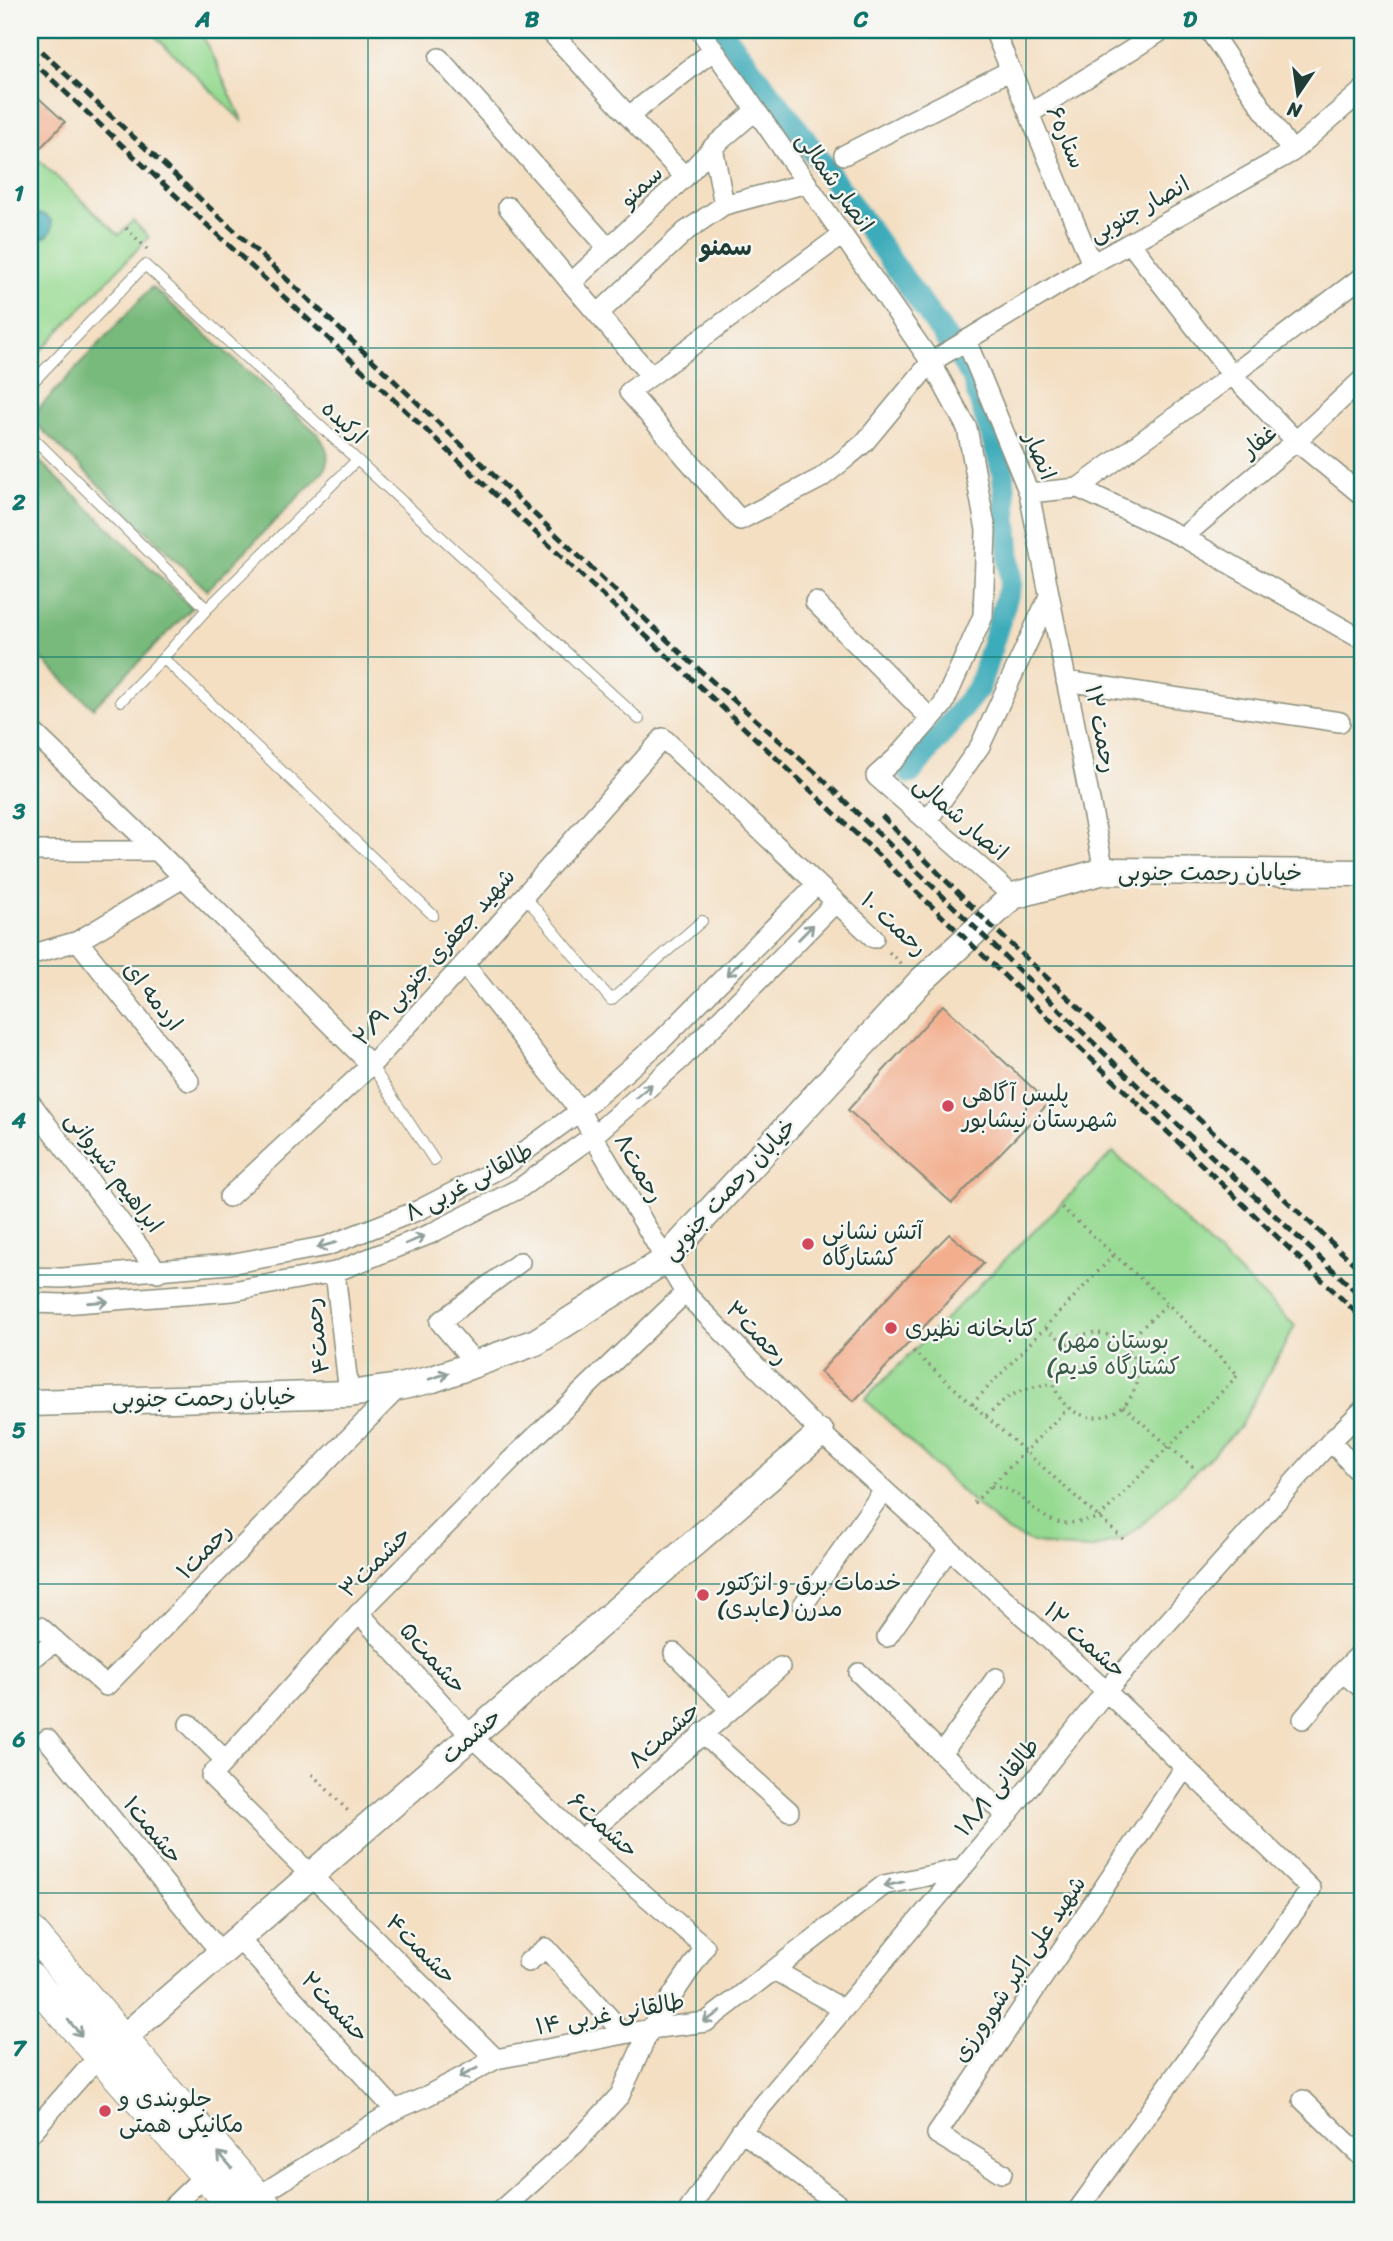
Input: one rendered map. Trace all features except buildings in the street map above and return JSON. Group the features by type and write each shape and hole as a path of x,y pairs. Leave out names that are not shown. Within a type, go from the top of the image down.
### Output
{"main road":[{"path":"30,1930 110,2047 205,2175 253,2208"},
{"path":"30,1977 110,2047 253,2208"}],"street":[{"name":"سمنو","path":"549,30 685,177 571,283"},
{"name":"انصار شمالی","path":"700,30 930,362 967,428 986,530 983,616 943,705 876,776 1013,896"},
{"name":"ستاره۶","path":"994,30 1092,264"},
{"path":"1029,114 1163,30"},
{"path":"1209,30 1292,152"},
{"path":"629,116 714,50"},
{"path":"439,58 610,249"},
{"path":"844,155 1011,70"},
{"name":"انصار جنوبی","path":"650,375 629,392 740,520 821,478 845,459 864,443 930,362 1092,264 1292,152 1363,90"},
{"path":"685,177 713,146 756,110"},
{"path":"713,146 724,205"},
{"path":"598,314 686,231 724,205 807,183"},
{"path":"508,207 650,375 842,235"},
{"path":"1130,243 1232,375 1296,441 1363,496"},
{"path":"1029,493 1078,488 1363,276"},
{"name":"انصار","path":"966,340 1029,493 1049,596"},
{"name":"غفار","path":"1183,537 1296,441 1363,379"},
{"path":"1078,488 1183,537 1363,640"},
{"path":"927,821 980,746 1049,596"},
{"name":"رحمت ۱۲","path":"1049,596 1104,871"},
{"path":"815,602 931,719"},
{"path":"1066,681 1340,722"},
{"path":"30,729 372,1065"},
{"name":"رحمت ۱۰","path":"663,738 874,938"},
{"name":"شهید جعفری جنوبی ۲/۹","path":"229,1197 372,1065 663,738"},
{"path":"30,851 157,851"},
{"name":"خیابان رحمت جنوبی","path":"30,1403 349,1394 399,1387 433,1378 536,1342 664,1261 920,982 1013,896 1104,871 1363,873"},
{"path":"30,955 78,941 183,878"},
{"name":"طالقانی غربی ۸","path":"30,1277 62,1278 229,1265 327,1246 419,1210 506,1166 580,1111 662,1041 816,885"},
{"name":"طالقانی غربی ۸","path":"30,1303 63,1304 233,1291 335,1272 430,1234 520,1188 593,1136 680,1060 835,903"},
{"name":"اردمه ای","path":"78,941 189,1081"},
{"name":"رحمت۸","path":"464,964 580,1111 664,1261"},
{"name":"ابراهیم شیروانی","path":"30,1102 158,1272"},
{"path":"375,1227 386,1252"},
{"name":"رحمت۳","path":"664,1261 685,1293 821,1433"},
{"path":"476,1364 440,1322 520,1262"},
{"name":"رحمت۴","path":"335,1272 349,1394"},
{"name":"حشمت۳","path":"225,1760 359,1613 512,1459 685,1293"},
{"name":"رحمت۱","path":"40,1627 106,1686 399,1387"},
{"name":"طالقانی ۱۸/۱","path":"688,2211 741,2131 1006,1816 1105,1691 1363,1409"},
{"name":"حشمت ۱۲","path":"821,1433 1105,1691 1311,1889 1077,2211"},
{"name":"حشمت","path":"110,2047 821,1433"},
{"path":"1331,1441 1363,1477"},
{"path":"803,1605 884,1490"},
{"path":"887,1637 948,1549"},
{"name":"حشمت۵","path":"359,1613 471,1736"},
{"path":"30,1660 56,1641"},
{"path":"1303,1719 1363,1651"},
{"path":"674,1653 729,1709"},
{"name":"حشمت۸","path":"581,1840 780,1667"},
{"path":"1342,1672 1363,1689"},
{"path":"859,1673 1006,1816"},
{"path":"943,1752 996,1678"},
{"path":"189,1724 225,1760 211,1776 312,1874"},
{"path":"702,1734 789,1811"},
{"name":"حشمت۶","path":"471,1736 581,1840 705,1947 650,2029"},
{"name":"حشمت۱","path":"47,1739 230,1945"},
{"name":"شهید علی اکبر شورورزی","path":"1002,2173 937,2134 1184,1769"},
{"name":"طالقانی غربی ۱۴","path":"253,2208 395,2110 496,2059 650,2029 706,2022 884,1885 961,1870"},
{"name":"حشمت۴","path":"312,1874 496,2059"},
{"name":"حشمت۲","path":"230,1945 395,2110"},
{"path":"528,1962 546,1948 624,2034"},
{"path":"774,1970 843,2010"},
{"path":"499,2211 575,2144 620,2095 650,2029"},
{"path":"30,2134 110,2047"},
{"path":"1303,2100 1363,2158"},
{"path":"741,2131 847,2211"},
{"path":"168,2211 205,2175"}],"lane":[{"name":"ارکیده","path":"30,385 145,265 639,719"},
{"path":"30,435 207,608"},
{"path":"121,701 207,608 357,460"},
{"path":"163,658 433,915"},
{"path":"523,895 611,1000 702,921"},
{"path":"372,1065 433,1160"}],"path":[{"path":"126,228 142,244"},
{"name":"رحمت ۱۰","path":"874,938 920,982"},
{"path":"990,1486 1006,1488 1022,1496 1055,1522 1099,1518 1238,1374 1115,1254 1060,1206"},
{"path":"972,1404 1115,1254"},
{"path":"1124,1345 1167,1304"},
{"path":"1046,1327 1066,1344"},
{"path":"1092,1333 1106,1334 1124,1345 1136,1362 1138,1376 1135,1389 1124,1406 1107,1416 1093,1418 1068,1408 1058,1397 1053,1384 1053,1369 1057,1356 1066,1344 1078,1336 1092,1333"},
{"path":"913,1351 1123,1539"},
{"path":"986,1416 1015,1392 1033,1386 1053,1384"},
{"path":"1124,1406 1196,1470"},
{"path":"974,1503 1068,1408"},
{"path":"312,1774 364,1828"}],"green space":[{"path":"149,30 200,30 243,122"},
{"path":"33,155 119,235 133,221 149,237 30,362 30,159"},
{"path":"152,287 318,434 327,452 324,471 207,590 30,418"},
{"path":"30,452 192,608 93,708 30,648"},
{"name":"(بوستان مهر (کشتارگاه قدیم","path":"1113,1152 1295,1326 1239,1428 1140,1527 1123,1539 1090,1549 1055,1547 1029,1541 1007,1531 865,1399"}],"water":[{"path":"40,214 48,218 52,226 48,234 40,238 32,234 28,226 32,218"}],"waterway":[{"path":"721,30 793,123 972,375 1003,472 1011,583 979,687 910,773"}],"railway":[{"path":"30,41 306,297 685,657 815,772 1173,1120 1363,1298"},
{"path":"30,59 803,783 1363,1319"},
{"path":"882,816 985,920 1363,1272"}],"place":[{"name":"پلیس آگاهی شهرستان نیشابور","path":"948,1106"},
{"name":"آتش نشانی کشتارگاه","path":"808,1244"},
{"name":"کتابخانه نظیری","path":"891,1328"},
{"name":"خدمات برق و انژکتور مدرن (عابدی)","path":"703,1595"},
{"name":"جلوبندی و مکانیکی همتی","path":"105,2111"}],"district":[{"name":"سمنو","path":"726,247"}]}
